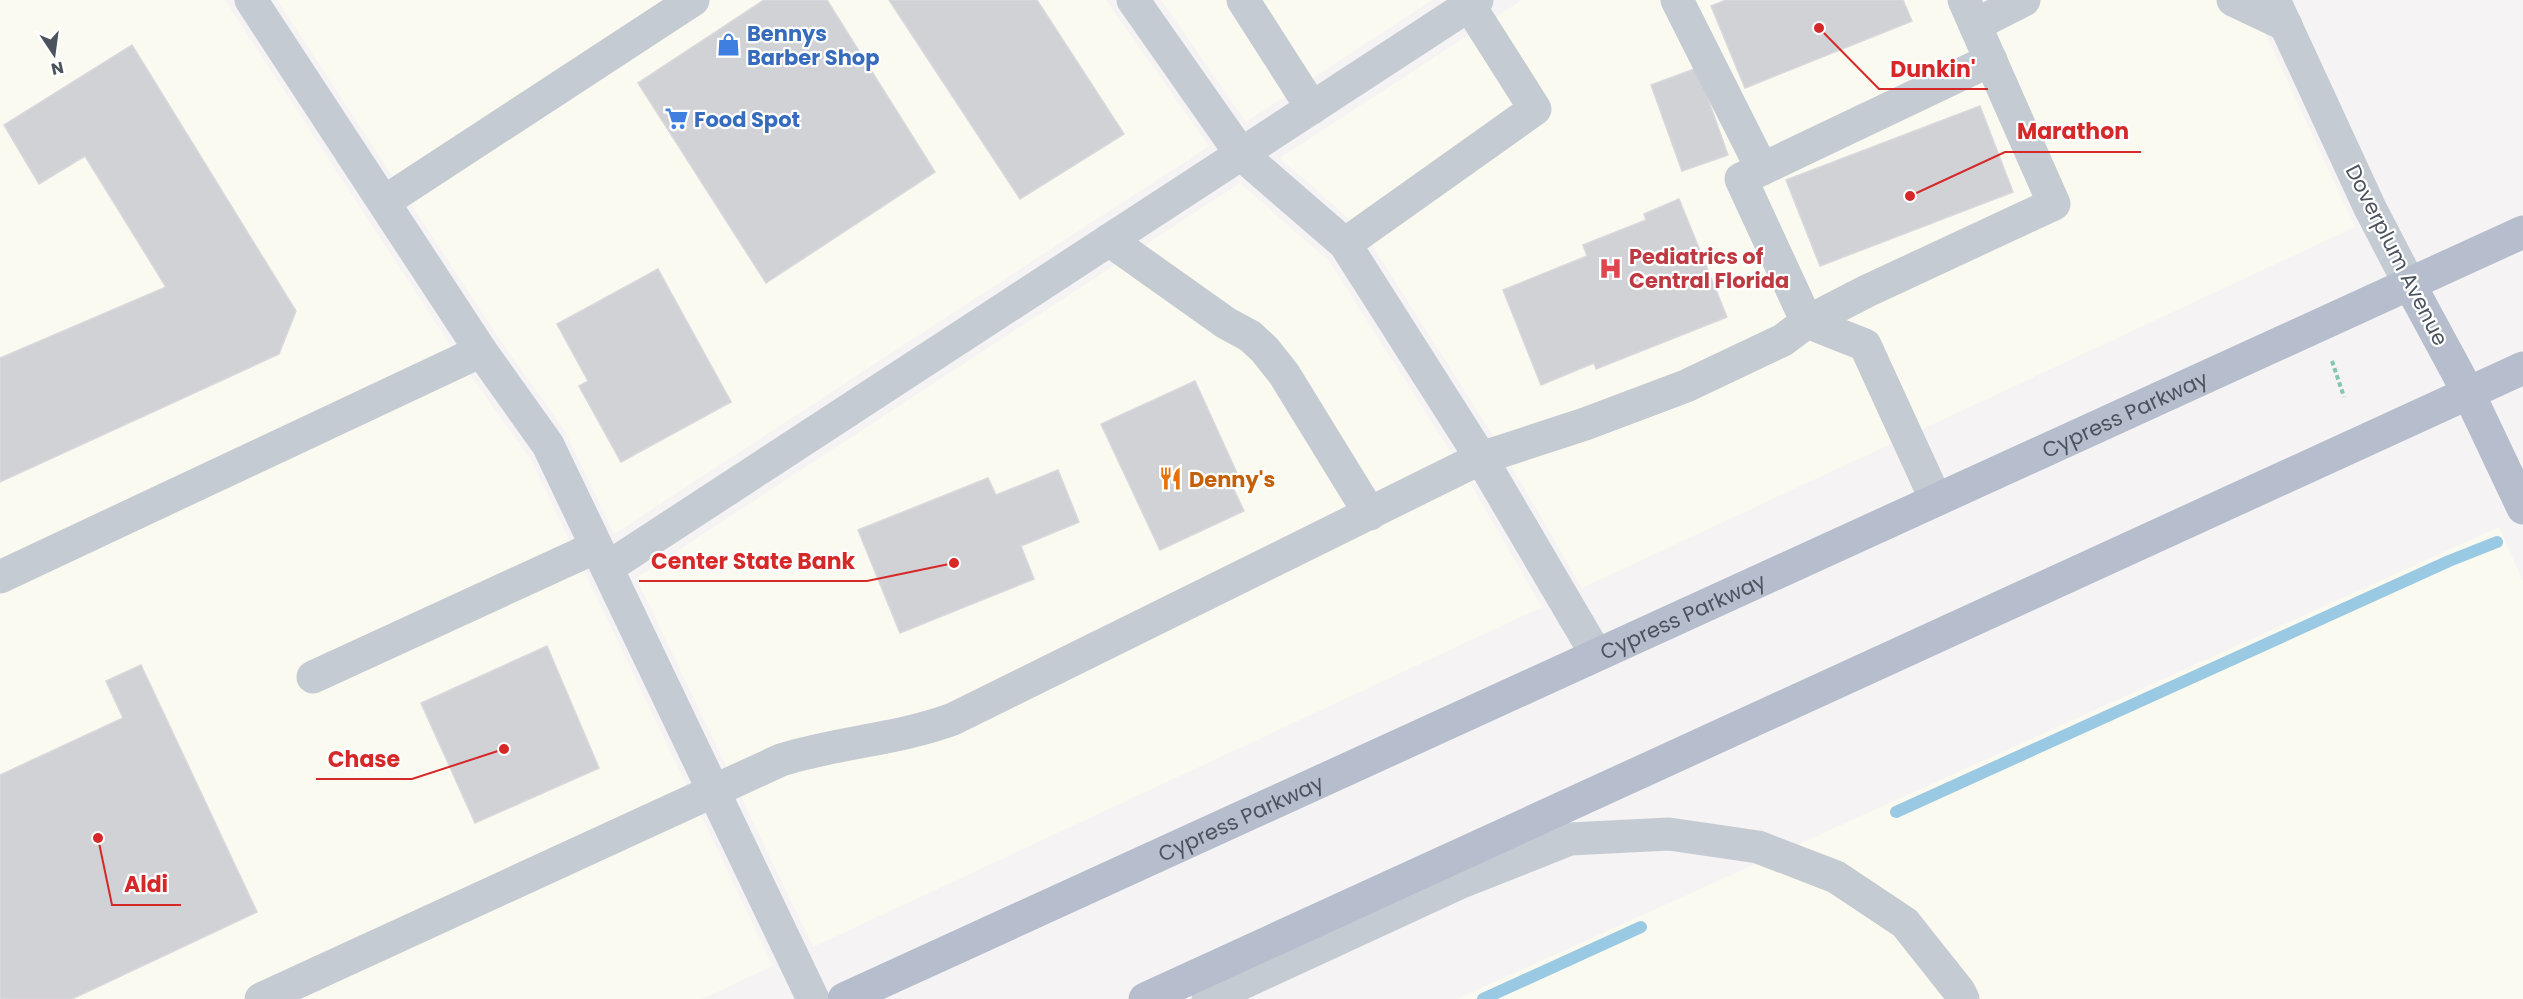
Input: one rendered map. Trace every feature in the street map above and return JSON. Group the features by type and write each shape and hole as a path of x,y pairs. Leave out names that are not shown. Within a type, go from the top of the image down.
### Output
{"main road":[{"name":"Cypress Parkway","path":"844,999 2523,232"},
{"name":"Doverplum Avenue","path":"2410,285 2469,394 2523,508"},
{"path":"1145,999 2523,368"}],"street":[{"path":"251,0 481,351 548,446 813,999"},
{"path":"384,202 693,0"},
{"path":"1133,0 1241,154 1345,244 1481,458 1596,654"},
{"path":"1677,0 1762,169"},
{"path":"261,999 781,760 805,753 895,737 953,719 1481,458 1586,424 1686,386 1783,340 1807,322 1867,291 2054,204 1969,13 2024,0"},
{"path":"2233,0 2280,13"},
{"path":"1249,2 1312,108"},
{"path":"313,677 601,557 1109,240 1473,3 1535,109 1345,244"},
{"name":"Doverplum Avenue","path":"2280,13 2370,208 2410,285"},
{"path":"1936,500 1865,345 1807,322 1742,179 1991,60"},
{"path":"1109,240 1226,323 1250,336 1265,350 1284,374 1370,514"},
{"path":"0,577 481,351"},
{"path":"1208,999 1458,883 1570,839 1669,834 1758,847 1836,877 1905,923 1963,999"}],"path":[{"path":"2332,358 2344,397"}],"shaded area":[{"path":"0,0 225,0 463,365 530,458 773,966 702,999 0,999"},
{"path":"277,0 1106,0 1209,146 614,534 565,431 498,337"},
{"path":"1161,0 1432,0 1246,122"},
{"path":"1522,0 2250,0 2355,227 1582,588 1499,445 1363,231 1280,158"},
{"path":"1240,183 1329,261 1463,471 1542,607 813,947 636,578"},
{"path":"2499,527 2523,581 2523,999 1457,999"}],"building":[{"path":"764,0 827,0 935,172 766,283 638,83"},
{"path":"889,0 1037,0 1124,134 1020,199"},
{"path":"1726,0 1903,0 1912,21 1745,88 1711,6"},
{"path":"132,45 296,311 279,354 0,482 0,358 166,287 85,156 39,184 4,125"},
{"path":"1697,68 1728,155 1682,171 1651,85"},
{"path":"1980,106 2013,192 1820,266 1786,180"},
{"path":"1679,199 1727,317 1596,369 1594,363 1541,385 1503,290 1587,256 1583,245 1646,220 1644,214"},
{"path":"658,269 731,402 621,462 579,386 588,381 557,324"},
{"path":"1195,381 1237,473 1228,477 1244,511 1160,550 1101,424"},
{"path":"1058,470 1079,522 1021,546 1034,579 900,633 858,530 988,478 996,495"},
{"path":"547,646 599,768 475,823 421,703"},
{"path":"141,665 257,912 72,999 0,999 0,775 123,718 106,681"}],"waterway":[{"path":"1896,812 2449,561 2497,542"},
{"path":"1483,999 1641,927"}],"place":[{"name":"Dunkin'","path":"1819,28"},
{"name":"Bennys Barber Shop","path":"729,45"},
{"name":"Food Spot","path":"676,119"},
{"name":"Marathon","path":"1910,196"},
{"name":"Pediatrics of Central Florida","path":"1611,268"},
{"name":"Denny's","path":"1171,479"},
{"name":"Center State Bank","path":"954,563"},
{"name":"Chase","path":"504,749"},
{"name":"Aldi","path":"98,838"}]}
